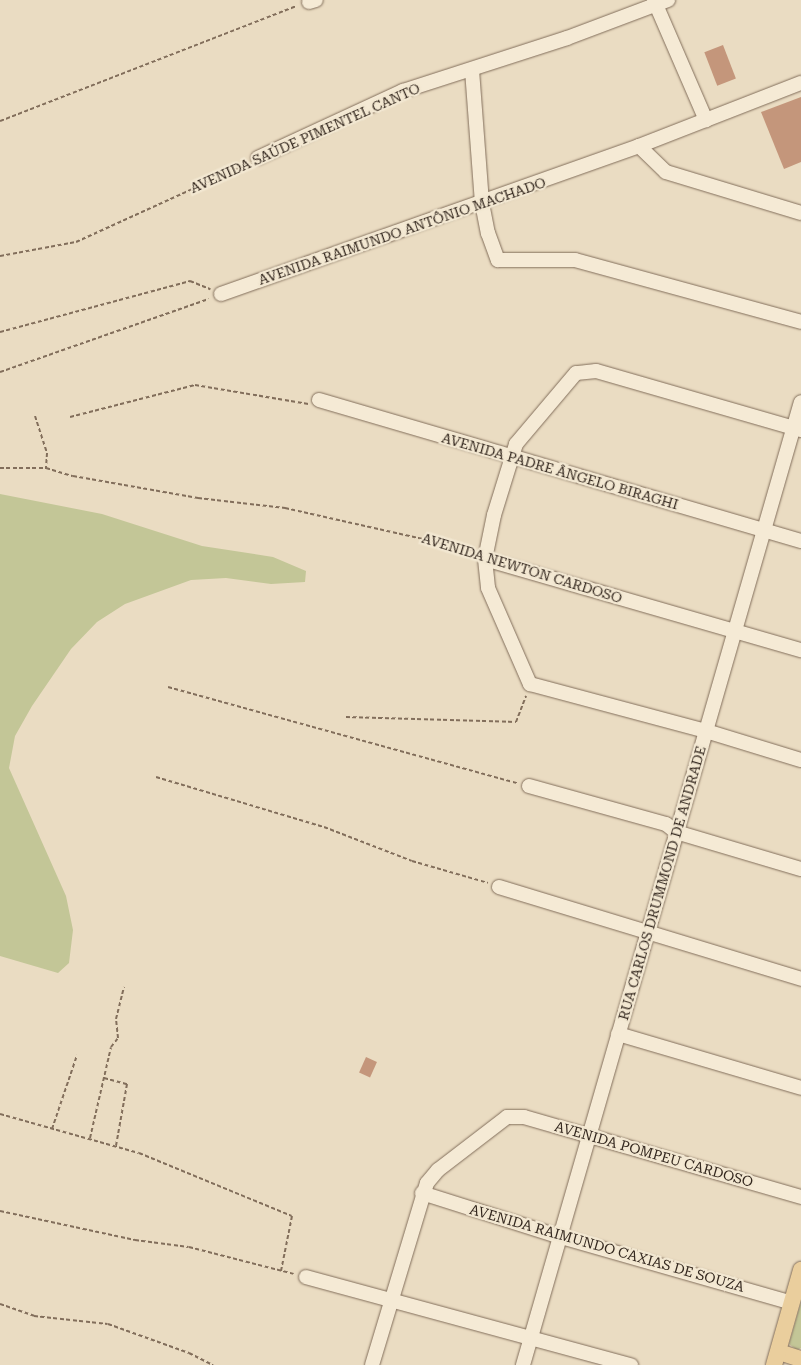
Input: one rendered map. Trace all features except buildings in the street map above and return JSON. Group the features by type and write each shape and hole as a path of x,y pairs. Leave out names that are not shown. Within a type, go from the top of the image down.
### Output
{"main road":[{"path":"801,1270 777,1358 801,1359"}],"street":[{"name":"AVENIDA SAÚDE PIMENTEL CANTO","path":"258,158 403,91 472,70 659,2"},
{"path":"659,2 706,120"},
{"path":"472,70 482,203 488,233 499,260 575,260 801,322"},
{"name":"AVENIDA RAIMUNDO ANTÔNIO MACHADO","path":"221,294 639,146 801,83"},
{"path":"639,146 666,172 801,213"},
{"path":"797,429 596,371 576,373 523,434 511,458 485,559 488,588 530,684 706,731 801,760"},
{"name":"AVENIDA PADRE ÂNGELO BIRAGHI","path":"320,400 511,458 801,541"},
{"name":"RUA CARLOS DRUMMOND DE ANDRADE","path":"523,1365 763,530 797,429 801,402"},
{"name":"AVENIDA NEWTON CARDOSO","path":"485,559 801,650"},
{"path":"529,786 666,824 676,832 801,868"},
{"path":"499,887 629,924 647,932 801,979"},
{"path":"618,1034 801,1088"},
{"name":"AVENIDA POMPEU CARDOSO","path":"422,1193 438,1170 507,1117 524,1117 801,1197"},
{"path":"372,1365 422,1193"},
{"name":"AVENIDA RAIMUNDO CAXIAS DE SOUZA","path":"422,1193 560,1237 792,1303"},
{"path":"306,1277 532,1336 631,1365"}],"path":[{"path":"0,121 312,1"},
{"name":"AVENIDA SAÚDE PIMENTEL CANTO","path":"0,256 76,242 258,158"},
{"path":"0,332 190,280 221,294"},
{"path":"0,372 221,294"},
{"path":"70,417 195,385 305,405 320,400"},
{"path":"35,416 47,453 46,468"},
{"name":"AVENIDA NEWTON CARDOSO","path":"0,468 46,468 73,476 285,508 398,531 475,550 485,559"},
{"path":"346,717 516,722 530,684"},
{"path":"168,687 529,786"},
{"path":"156,777 324,827 412,860 499,887"},
{"path":"90,1138 111,1047 118,1038 116,1019 124,986"},
{"path":"52,1129 77,1055"},
{"path":"104,1078 127,1084 116,1146"},
{"path":"0,1114 116,1146 292,1216 281,1271"},
{"path":"0,1211 135,1240 189,1247 306,1277"},
{"path":"0,1304 34,1316 108,1324 189,1353 213,1365"}],"green space":[{"path":"0,494 102,514 202,546 273,557 306,571 305,582 271,584 226,578 191,580 125,604 97,622 71,649 32,706 15,736 9,768 66,896 73,930 69,963 58,973 0,956"},
{"path":"801,1302 801,1348 797,1350 789,1344"}]}
